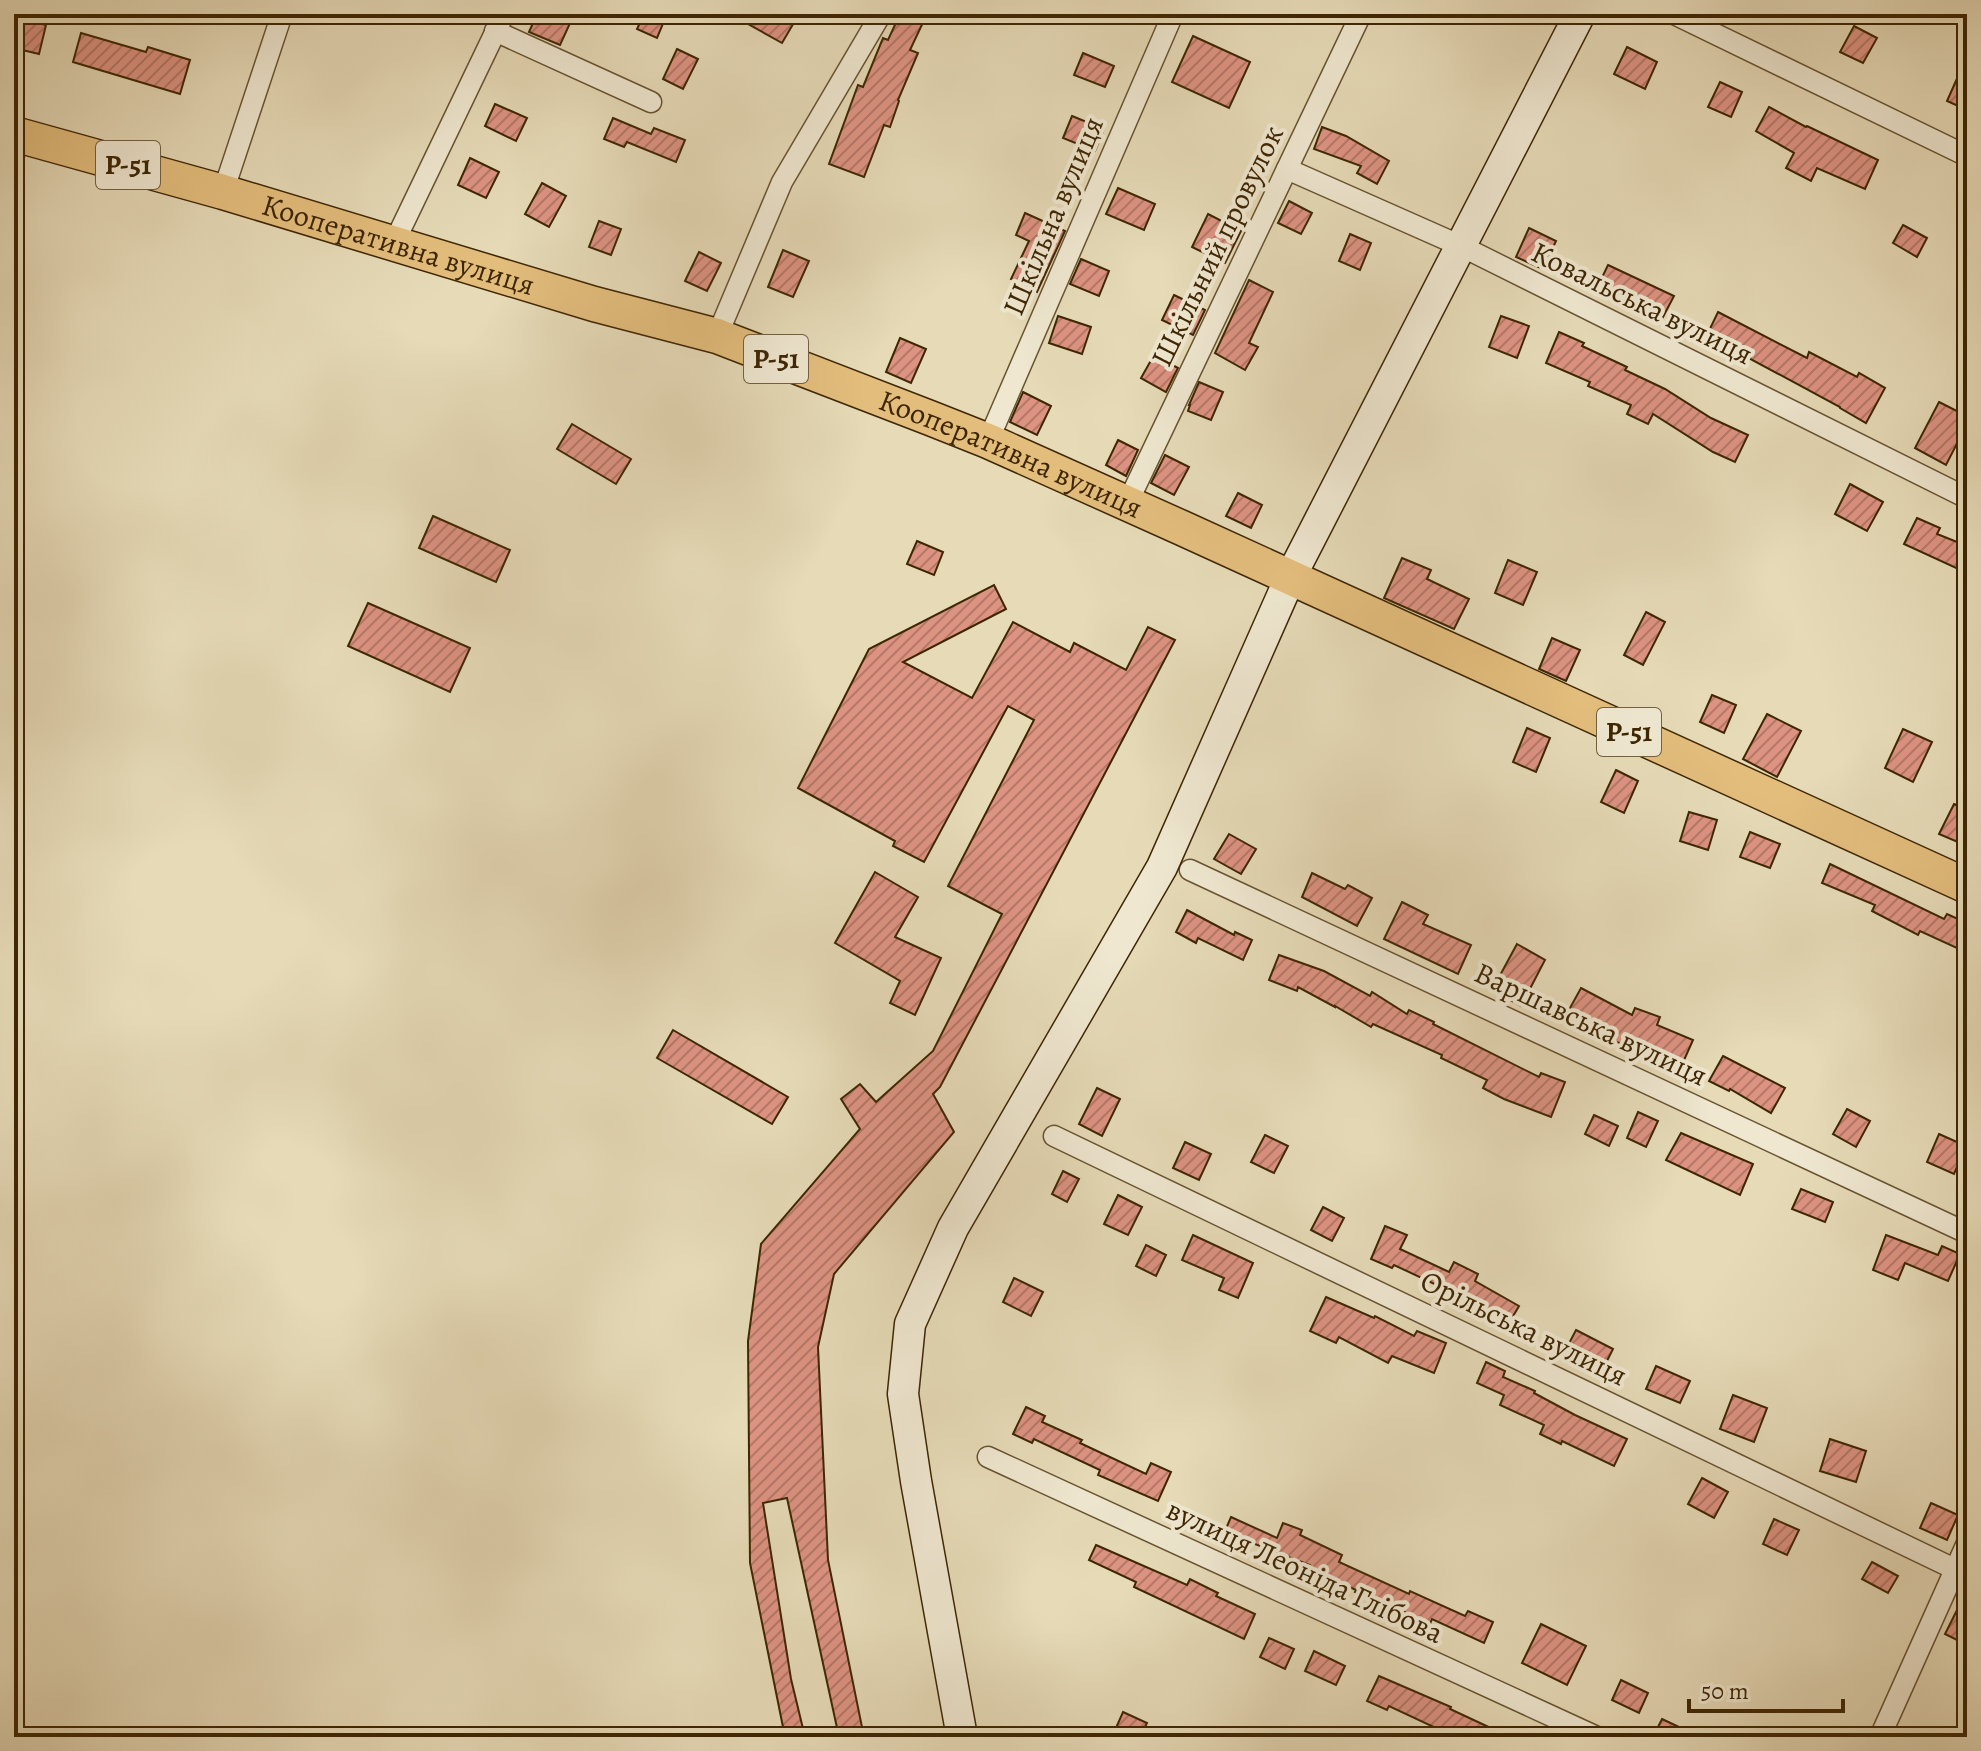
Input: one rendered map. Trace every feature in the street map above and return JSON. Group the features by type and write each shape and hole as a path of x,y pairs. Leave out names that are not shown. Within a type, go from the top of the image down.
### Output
{"main road":[{"name":"Кооперативна вулиця","path":"14,134 223,192 594,304 717,336 988,441 1967,886"}],"street":[{"path":"223,192 282,14"},
{"path":"717,336 782,182 881,14"},
{"name":"Шкільна вулиця","path":"988,441 1173,14"},
{"name":"Шкільний провулок","path":"1127,504 1361,14"},
{"path":"962,1737 903,1394 910,1324 953,1228 1162,867 1290,578 1580,14"},
{"path":"1674,14 1967,156"},
{"path":"394,243 500,23 651,102"},
{"name":"Ковальська вулиця","path":"1287,169 1461,246 1967,498"},
{"name":"Варшавська вулиця","path":"1190,870 1967,1233"},
{"name":"Орільська вулиця","path":"1054,1136 1961,1572"},
{"name":"вулиця Леоніда Глібова","path":"988,1457 1597,1737"},
{"path":"1880,1737 1961,1572 1967,1543"}],"building":[{"path":"537,14 554,14 571,21 560,45 529,32"},
{"path":"644,14 667,14 657,38 637,29"},
{"path":"730,14 799,14 782,43"},
{"path":"900,14 927,14 910,50 918,53 890,127 884,125 864,177 829,164 858,85 863,87 883,38 888,40"},
{"path":"14,17 46,25 39,54 14,48"},
{"path":"1854,26 1877,38 1863,63 1840,52"},
{"path":"81,33 146,52 148,47 190,60 180,94 73,62"},
{"path":"1193,36 1250,62 1229,108 1172,82"},
{"path":"1627,47 1657,62 1645,89 1614,74"},
{"path":"677,49 698,59 683,89 663,79"},
{"path":"1083,53 1114,66 1105,87 1074,75"},
{"path":"1967,56 1967,110 1947,101"},
{"path":"1720,82 1742,92 1731,117 1708,107"},
{"path":"495,104 527,118 516,141 485,126"},
{"path":"1769,107 1878,160 1865,189 1817,168 1811,181 1786,168 1794,153 1756,131"},
{"path":"1072,116 1104,129 1095,151 1063,138"},
{"path":"613,118 651,134 654,128 685,140 676,162 627,142 624,147 604,139"},
{"path":"1322,127 1346,136 1389,161 1377,184 1357,173 1361,166 1314,149"},
{"path":"470,158 499,172 486,198 458,185"},
{"path":"542,183 566,196 549,227 525,214"},
{"path":"1118,188 1155,204 1144,230 1106,214"},
{"path":"1289,201 1312,213 1301,234 1278,223"},
{"path":"1025,213 1065,231 1037,292 1011,279 1029,241 1016,235"},
{"path":"1208,214 1241,231 1225,263 1192,247"},
{"path":"599,221 621,229 611,255 589,247"},
{"path":"1903,225 1927,238 1917,257 1893,243"},
{"path":"1529,228 1556,241 1543,269 1516,257"},
{"path":"1350,234 1371,243 1360,270 1339,261"},
{"path":"783,250 809,261 793,297 768,287"},
{"path":"699,252 721,263 707,291 685,281"},
{"path":"1081,259 1109,271 1099,296 1070,284"},
{"path":"1608,265 1674,296 1662,319 1619,297 1618,300 1596,290"},
{"path":"1249,280 1273,292 1249,343 1258,347 1245,370 1215,353"},
{"path":"1174,295 1205,310 1193,335 1162,320"},
{"path":"1718,312 1807,358 1809,352 1857,377 1859,373 1885,388 1866,423 1732,349 1730,352 1705,339"},
{"path":"1058,316 1091,327 1082,354 1049,343"},
{"path":"1501,316 1529,326 1517,358 1489,347"},
{"path":"1559,332 1627,367 1625,370 1665,389 1711,418 1748,435 1735,462 1713,452 1653,414 1648,424 1627,414 1631,405 1588,386 1590,382 1546,363"},
{"path":"900,338 926,349 911,383 886,372"},
{"path":"1154,355 1178,368 1166,392 1141,378"},
{"path":"1199,382 1223,392 1211,420 1188,411"},
{"path":"1023,392 1051,406 1037,435 1010,422"},
{"path":"1939,402 1967,416 1967,424 1946,465 1915,448"},
{"path":"572,424 631,459 616,484 557,449"},
{"path":"1118,440 1138,450 1126,476 1106,465"},
{"path":"1165,455 1189,467 1174,495 1151,483"},
{"path":"1850,484 1883,502 1867,531 1835,514"},
{"path":"1238,493 1262,505 1251,528 1226,516"},
{"path":"433,516 510,550 496,582 419,548"},
{"path":"1917,518 1940,528 1937,534 1967,546 1967,573 1904,544"},
{"path":"917,541 943,552 934,575 907,564"},
{"path":"1402,558 1431,570 1427,579 1469,599 1454,629 1384,598"},
{"path":"1508,560 1537,572 1523,605 1495,593"},
{"path":"994,585 1006,609 903,662 972,698 1013,622 1070,652 1074,643 1126,670 1148,627 1175,640 940,1087 933,1094 954,1132 834,1274 818,1347 828,1560 864,1737 839,1737 787,1498 763,1503 791,1679 805,1737 785,1737 750,1563 748,1341 761,1244 860,1129 841,1099 860,1084 876,1102 933,1051 1002,914 948,886 1034,720 1008,706 924,862 893,846 895,841 798,788 869,649"},
{"path":"368,603 470,648 450,692 348,646"},
{"path":"1646,612 1665,622 1643,665 1624,655"},
{"path":"1552,638 1580,650 1566,681 1539,669"},
{"path":"1712,695 1736,705 1724,733 1700,722"},
{"path":"1767,714 1801,731 1777,777 1743,759"},
{"path":"1527,728 1550,738 1536,772 1513,762"},
{"path":"1903,729 1932,742 1913,782 1885,768"},
{"path":"1616,770 1638,781 1624,813 1601,802"},
{"path":"1954,804 1967,810 1967,829 1960,843 1939,834"},
{"path":"1689,812 1717,820 1708,850 1680,841"},
{"path":"1750,832 1780,844 1770,868 1740,857"},
{"path":"1229,834 1256,849 1241,874 1214,859"},
{"path":"1830,864 1944,919 1947,914 1967,923 1967,932 1959,949 1920,931 1918,935 1872,911 1875,905 1822,883"},
{"path":"875,872 918,897 895,937 941,958 915,1015 890,1003 900,981 835,943"},
{"path":"1312,873 1345,889 1348,885 1372,898 1357,926 1302,897"},
{"path":"1402,902 1428,915 1423,924 1471,945 1458,974 1384,939"},
{"path":"1187,910 1234,935 1235,932 1252,940 1243,960 1198,938 1196,943 1176,932"},
{"path":"1517,944 1545,960 1521,1006 1492,990"},
{"path":"1279,955 1324,971 1370,996 1372,992 1407,1014 1409,1010 1539,1077 1541,1073 1565,1082 1551,1117 1483,1088 1487,1080 1441,1058 1442,1055 1373,1024 1371,1027 1298,987 1297,991 1269,980"},
{"path":"1581,988 1632,1015 1635,1008 1660,1017 1657,1025 1693,1040 1681,1067 1606,1038 1565,1017"},
{"path":"673,1030 788,1097 772,1124 657,1058"},
{"path":"1723,1056 1785,1088 1771,1113 1730,1089 1709,1081"},
{"path":"1097,1088 1120,1099 1102,1136 1079,1124"},
{"path":"1847,1109 1870,1121 1856,1147 1833,1134"},
{"path":"1638,1112 1658,1121 1646,1147 1627,1138"},
{"path":"1594,1115 1618,1126 1609,1146 1585,1134"},
{"path":"1681,1133 1753,1164 1740,1195 1666,1160"},
{"path":"1939,1134 1966,1146 1954,1174 1927,1162"},
{"path":"1265,1135 1288,1146 1274,1173 1251,1162"},
{"path":"1185,1142 1211,1154 1199,1180 1173,1168"},
{"path":"1063,1171 1079,1179 1067,1202 1052,1194"},
{"path":"1801,1189 1833,1202 1825,1222 1792,1209"},
{"path":"1118,1195 1142,1207 1128,1235 1104,1224"},
{"path":"1323,1207 1344,1218 1332,1241 1311,1230"},
{"path":"1385,1226 1407,1235 1400,1249 1449,1272 1454,1262 1478,1274 1475,1281 1519,1306 1506,1328 1438,1293 1441,1287 1394,1265 1392,1268 1371,1259"},
{"path":"1193,1235 1253,1263 1238,1298 1219,1290 1224,1278 1182,1260"},
{"path":"1886,1235 1938,1255 1942,1246 1960,1254 1948,1281 1905,1263 1898,1280 1873,1270"},
{"path":"1146,1245 1166,1255 1156,1276 1136,1266"},
{"path":"1014,1278 1043,1292 1031,1316 1003,1302"},
{"path":"1326,1297 1375,1316 1414,1336 1417,1331 1446,1343 1434,1373 1392,1356 1388,1363 1339,1337 1336,1343 1310,1331"},
{"path":"1576,1330 1613,1349 1602,1371 1565,1351"},
{"path":"1486,1362 1505,1371 1503,1377 1627,1439 1614,1466 1540,1434 1544,1425 1500,1405 1504,1395 1477,1383"},
{"path":"1656,1366 1690,1381 1680,1403 1646,1389"},
{"path":"1733,1395 1767,1408 1754,1442 1720,1429"},
{"path":"1026,1407 1045,1416 1042,1422 1146,1474 1151,1463 1171,1472 1158,1501 1098,1475 1100,1470 1034,1439 1032,1443 1013,1434"},
{"path":"1830,1439 1866,1451 1856,1482 1820,1471"},
{"path":"1702,1478 1728,1492 1714,1518 1688,1504"},
{"path":"1931,1503 1958,1515 1947,1540 1920,1528"},
{"path":"1231,1517 1277,1538 1283,1523 1302,1530 1300,1535 1342,1555 1339,1562 1465,1616 1468,1611 1493,1622 1484,1643 1432,1619 1430,1624 1382,1604 1309,1568 1310,1565 1225,1531"},
{"path":"1774,1519 1799,1530 1787,1555 1763,1544"},
{"path":"1096,1545 1187,1585 1190,1579 1218,1593 1216,1596 1255,1614 1244,1639 1134,1587 1136,1582 1089,1560"},
{"path":"1872,1562 1898,1576 1888,1593 1862,1579"},
{"path":"1967,1590 1967,1645 1945,1634"},
{"path":"1541,1624 1586,1646 1567,1685 1522,1663"},
{"path":"1269,1638 1294,1649 1285,1669 1260,1657"},
{"path":"1314,1651 1345,1666 1336,1685 1305,1671"},
{"path":"1379,1676 1510,1737 1455,1737 1389,1706 1387,1710 1367,1701"},
{"path":"1621,1680 1648,1693 1639,1713 1612,1700"},
{"path":"1123,1712 1147,1723 1140,1737 1112,1737"},
{"path":"1662,1719 1700,1737 1653,1737"}]}
